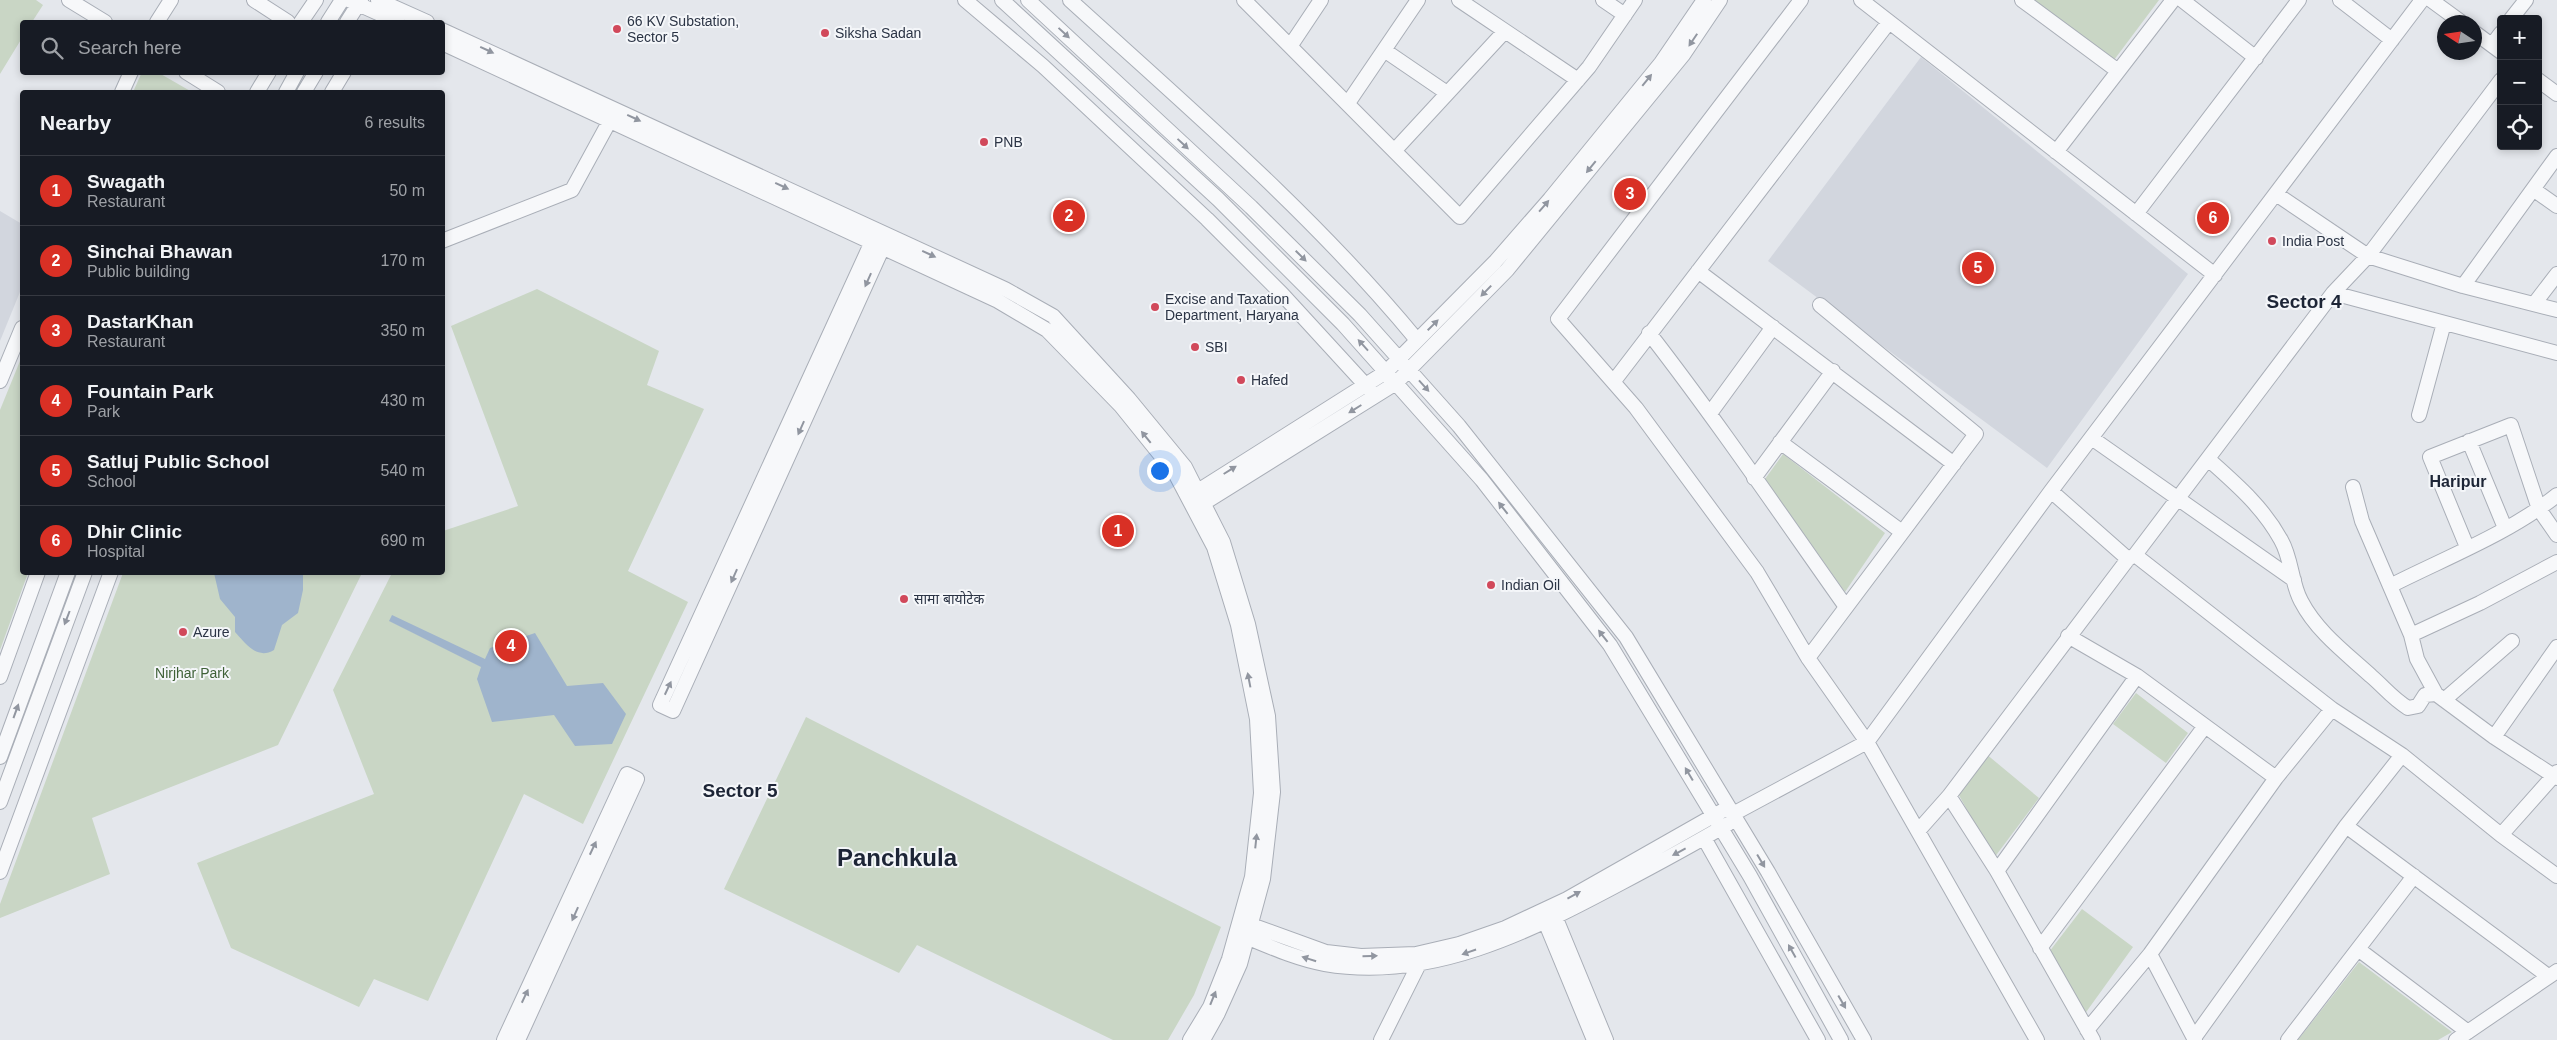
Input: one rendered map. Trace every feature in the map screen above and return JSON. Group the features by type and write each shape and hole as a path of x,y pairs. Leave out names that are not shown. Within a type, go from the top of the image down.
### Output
{"street":[{"path":"69,0 102,20"},
{"path":"158,20 171,0"},
{"path":"254,0 285,20"},
{"path":"302,20 316,0"},
{"path":"329,20 342,0"},
{"path":"965,0 1043,66 1198,212 1282,294 1375,396"},
{"path":"1002,0 1218,199 1343,324 1482,480 1610,645 1714,816 1841,1040"},
{"path":"1070,0 1313,224 1373,288 1417,340"},
{"path":"1244,0 1291,45 1460,217 1578,80 1635,0"},
{"path":"1291,45 1321,0"},
{"path":"1348,103 1418,0"},
{"path":"1459,0 1578,80"},
{"path":"1604,0 1625,14"},
{"path":"1196,500 1386,372 1495,262 1550,199 1661,63 1704,0"},
{"path":"1196,500 1396,384 1506,270 1684,55 1720,0"},
{"path":"1801,0 1558,319 1636,408 1757,572 1808,658 1867,742 2037,1040"},
{"path":"1861,0 2215,275"},
{"path":"2022,0 2118,71"},
{"path":"2056,152 2173,0"},
{"path":"2182,0 2256,58"},
{"path":"2136,214 2256,58 2298,0"},
{"path":"2340,0 2392,40"},
{"path":"1243,929 1324,964 1361,968 1418,964 1463,954 1509,938 1714,816 1732,814 1867,742 2051,491 2093,439 2422,0"},
{"path":"2431,0 2451,15"},
{"path":"2514,15 2526,0"},
{"path":"348,20 356,1 420,20"},
{"path":"1027,22 1037,3 1252,207 1360,315 1459,426 1626,637 1864,1040"},
{"path":"381,8 396,20"},
{"path":"1614,381 1889,22"},
{"path":"445,31 613,115 880,239 1005,289 1053,316 1089,365 1196,500 1214,547 1238,626 1257,719 1261,793 1240,964 1218,1013 1203,1040"},
{"path":"1394,150 1505,31"},
{"path":"2482,38 2496,49"},
{"path":"445,44 613,115"},
{"path":"1384,50 1447,93"},
{"path":"123,90 130,75"},
{"path":"191,75 215,90"},
{"path":"257,90 267,75"},
{"path":"287,90 295,75"},
{"path":"305,90 314,75"},
{"path":"333,90 342,75"},
{"path":"2542,83 2557,94"},
{"path":"1918,831 1949,796 2068,636 2178,499 2333,294 2368,256 2497,85"},
{"path":"445,240 572,190 613,115"},
{"path":"2463,286 2557,156"},
{"path":"2533,189 2557,206"},
{"path":"2276,194 2368,256 2463,286 2557,310"},
{"path":"880,239 673,710 660,705 880,239"},
{"path":"1698,271 1954,464"},
{"path":"2534,304 2557,274"},
{"path":"2333,294 2557,353"},
{"path":"1808,658 1976,434 1820,305"},
{"path":"2419,415 2444,323"},
{"path":"1711,412 1773,327"},
{"path":"0,381 20,333"},
{"path":"1650,333 1711,412 1754,478 1846,606"},
{"path":"1754,478 1833,371"},
{"path":"2467,547 2430,458 2511,425 2539,509 2557,535"},
{"path":"2093,439 2294,580"},
{"path":"2469,441 2505,528"},
{"path":"1780,442 1902,532"},
{"path":"2208,459 2257,503 2282,541 2301,602 2320,627 2390,697 2408,708 2418,706 2425,695 2440,697 2512,641"},
{"path":"2353,487 2362,521 2411,635 2417,658 2440,697 2494,737 2556,775 2501,835"},
{"path":"2051,491 2131,557 2332,709 2402,755 2501,835 2557,876"},
{"path":"2390,586 2505,528 2539,509 2557,495"},
{"path":"2411,635 2480,603 2557,562"},
{"path":"0,677 37,575"},
{"path":"0,757 67,575"},
{"path":"0,802 84,575"},
{"path":"0,872 110,575"},
{"path":"2068,636 2137,676 2276,778"},
{"path":"2494,737 2557,648"},
{"path":"1997,871 2137,676"},
{"path":"1949,796 1997,871 2090,1035 2276,778 2332,709"},
{"path":"2040,948 2205,726"},
{"path":"2150,954 2195,1039 2346,826 2402,755"},
{"path":"504,1040 626,790"},
{"path":"1243,929 1326,952 1361,956 1416,954 1548,914 1704,838 1721,828 1732,814"},
{"path":"518,1040 612,820"},
{"path":"2346,826 2553,973 2456,1040"},
{"path":"1704,838 1818,1040"},
{"path":"2288,1040 2414,876"},
{"path":"1548,914 1594,1040"},
{"path":"1548,914 1606,1040"},
{"path":"1190,1040 1210,1007 1243,929"},
{"path":"2358,949 2468,1032"},
{"path":"1381,1040 1418,964 1428,951"}],"shaded area":[{"path":"1921,57 2188,274 2047,468 1768,261"},
{"path":"0,211 20,223 20,292 0,341"}],"green space":[{"path":"0,0 36,0 43,5 33,20 20,20 20,41 0,74"},
{"path":"2034,0 2159,0 2114,60"},
{"path":"141,75 162,75 189,90 134,90"},
{"path":"537,289 659,351 647,385 704,409 628,571 688,602 583,824 524,794 428,1001 374,979 359,1007 231,948 197,863 374,794 333,690 391,575 445,575 445,530 518,506 451,326"},
{"path":"20,361 20,575 27,575 0,650 0,410"},
{"path":"1783,454 1885,533 1845,592 1765,479"},
{"name":"Nirjhar Park","path":"122,575 361,575 278,745 92,818 110,874 0,918 0,904"},
{"path":"2136,693 2188,733 2166,763 2113,724"},
{"path":"806,717 1221,927 1194,995 1168,1040 1113,1040 917,945 899,973 724,889"},
{"path":"1985,753 2039,798 1994,858 1956,790"},
{"path":"2082,909 2133,947 2084,1015 2049,952"},
{"path":"2359,962 2452,1032 2438,1040 2298,1040"}],"water":[{"path":"214,575 303,575 303,590 298,613 282,625 274,650 268,653 257,652 252,649 235,632 235,617 220,599"},
{"path":"392,615 485,659 490,648 535,633 567,686 603,683 626,714 612,744 575,746 554,715 492,722 477,679 481,667 389,621"}],"place":[{"name":"66 KV Substation, Sector 5","path":"617,29"},
{"name":"Siksha Sadan","path":"825,33"},
{"name":"PNB","path":"984,142"},
{"name":"DastarKhan","path":"1630,194"},
{"name":"Sinchai Bhawan","path":"1069,216"},
{"name":"Dhir Clinic","path":"2213,218"},
{"name":"India Post","path":"2272,241"},
{"name":"Satluj Public School","path":"1978,268"},
{"name":"Excise and Taxation Department, Haryana","path":"1155,307"},
{"name":"SBI","path":"1195,347"},
{"name":"Hafed","path":"1241,380"},
{"name":"Swagath","path":"1118,531"},
{"name":"Indian Oil","path":"1491,585"},
{"name":"सामा बायोटेक","path":"904,599"},
{"name":"Azure","path":"183,632"},
{"name":"Fountain Park","path":"511,646"}],"district":[{"name":"Sector 4","path":"2304,301"},
{"name":"Haripur","path":"2458,481"},
{"name":"Sector 5","path":"740,790"},
{"name":"Panchkula","path":"897,858"}]}
